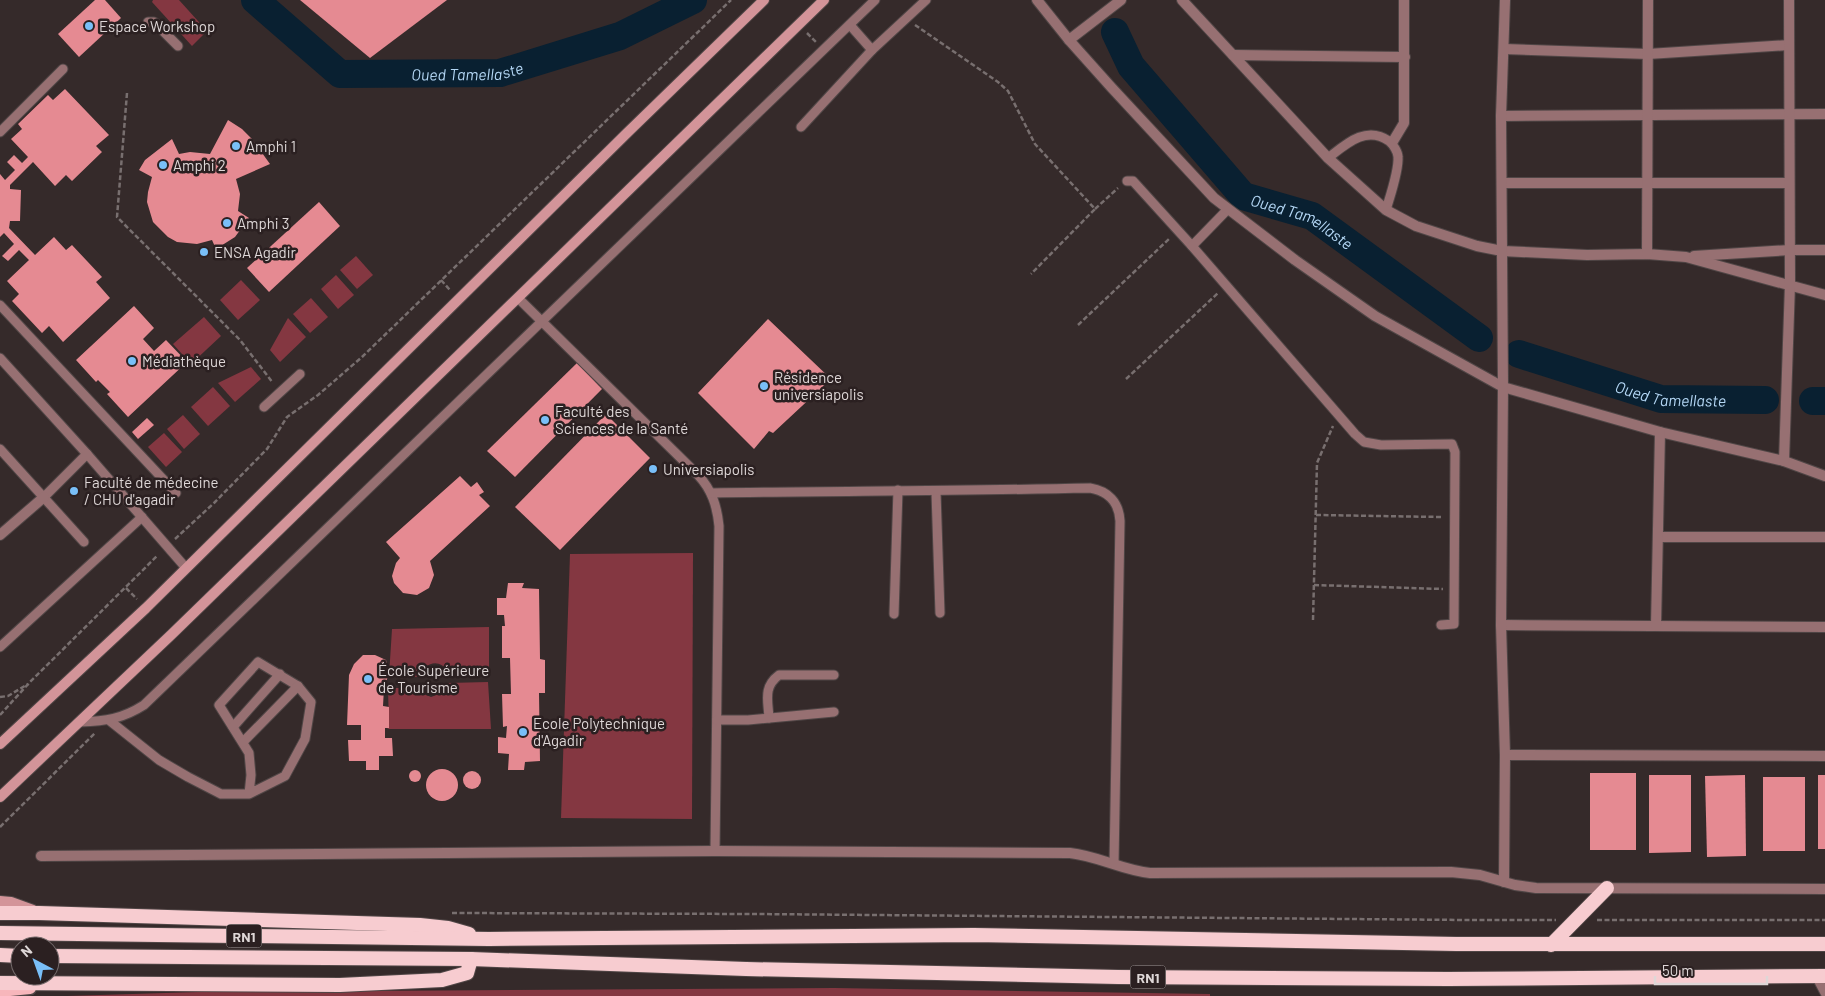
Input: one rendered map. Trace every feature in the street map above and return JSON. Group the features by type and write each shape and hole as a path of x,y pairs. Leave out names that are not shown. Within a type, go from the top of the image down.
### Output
{"highway":[{"path":"1551,945 1607,888"},
{"path":"0,913 39,912 427,926 448,928 489,939"},
{"name":"RN1","path":"0,933 489,939 974,935 1551,945 1825,944"},
{"name":"RN1","path":"60,956 472,959 1118,977 1458,979 1821,976"},
{"path":"60,984 280,986 429,981 442,980 467,972 472,959"}],"main road":[{"path":"0,744 146,608 605,154 764,0"},
{"path":"0,796 80,722 824,0"},
{"path":"0,900 39,912"},
{"path":"0,991 21,990 40,986"}],"street":[{"path":"1037,0 1069,40 1214,198 1295,260 1375,316 1503,387 1660,432 1784,461 1825,476"},
{"path":"1069,40 1121,0"},
{"path":"1182,0 1328,158 1386,210 1416,226 1477,246 1502,251 1587,255 1647,254 1686,257 1790,250 1825,250"},
{"path":"1392,143 1404,123 1404,0"},
{"path":"1504,882 1501,116 1505,0"},
{"path":"1647,254 1648,0"},
{"path":"1784,461 1790,284 1789,0"},
{"path":"1504,49 1648,54 1789,45"},
{"path":"1233,55 1405,57"},
{"path":"1501,116 1825,114"},
{"path":"1502,183 1790,183"},
{"path":"1686,257 1825,295"},
{"path":"1656,626 1660,432"},
{"path":"0,536 44,497"},
{"path":"1659,537 1825,537"},
{"path":"1502,625 1825,627"},
{"path":"1505,755 1825,756"},
{"path":"41,856 715,851 1070,853 1093,856 1132,870 1150,873 1451,872 1480,875 1536,888 1825,889"}],"lane":[{"path":"80,722 110,721 132,713 144,706 876,0"},
{"path":"801,128 872,50 926,0"},
{"path":"148,22 154,22 178,46"},
{"path":"850,24 872,50"},
{"path":"0,132 63,69"},
{"path":"1328,158 1352,140 1366,135 1381,135 1392,143 1398,156 1386,210"},
{"path":"1127,181 1133,181 1178,230 1364,442 1381,445 1452,444 1455,452 1454,624 1441,625"},
{"path":"1192,246 1228,210"},
{"path":"518,298 698,475 711,493 716,504 718,526 715,851"},
{"path":"0,305 176,493"},
{"path":"0,358 186,568"},
{"path":"264,407 300,374"},
{"path":"0,449 84,542"},
{"path":"44,497 87,454"},
{"path":"711,493 898,490 936,492 1090,488 1106,492 1117,504 1120,520 1114,864"},
{"path":"894,614 898,490"},
{"path":"936,492 940,613"},
{"path":"0,647 142,517"},
{"path":"110,721 159,760 188,777 221,794 249,794 284,776 305,739 311,702 298,686 258,662 218,705 249,753 251,775 249,794"},
{"path":"233,727 280,674"},
{"path":"769,718 768,687 778,675 834,675"},
{"path":"243,742 298,686"},
{"path":"717,720 769,718 834,712"},
{"path":"1821,976 1825,993"}],"path":[{"path":"0,715 30,682 267,449 287,417 318,395 362,357 731,0"},
{"path":"906,18 1008,91 1035,144 1095,209"},
{"path":"799,24 824,50"},
{"path":"127,93 117,217 240,340 280,392"},
{"path":"1031,274 1095,209 1127,181"},
{"path":"1078,325 1178,230"},
{"path":"1126,379 1226,285"},
{"path":"1313,620 1317,463 1338,413"},
{"path":"1316,515 1455,517"},
{"path":"1314,585 1454,589"},
{"path":"126,588 146,608"},
{"path":"0,697 8,696 30,682"},
{"path":"452,913 1468,920 1825,920"}],"shaded area":[{"path":"153,0 179,0 207,31 192,46 152,2"},
{"path":"356,256 373,275 357,289 340,270"},
{"path":"336,275 354,295 338,309 321,289"},
{"path":"241,280 260,300 238,320 220,300"},
{"path":"311,298 328,317 310,333 293,314"},
{"path":"204,317 221,336 191,364 173,344"},
{"path":"288,318 306,337 280,362 270,350"},
{"path":"251,367 261,379 235,402 218,383"},
{"path":"213,387 230,406 208,426 191,407"},
{"path":"183,415 200,434 184,449 167,429"},
{"path":"164,433 182,452 166,467 148,447"},
{"path":"693,553 692,819 561,818 570,554"},
{"path":"489,627 489,672 448,672 437,663 425,668 420,677 389,676 392,629"},
{"path":"488,682 491,729 387,729 389,728 388,688 419,688 424,694 431,697 444,692 448,683"},
{"path":"834,988 1210,994 1210,996 67,996 198,992"}],"building":[{"name":"Espace Workshop","path":"95,0 105,0 121,18 79,57 58,34"},
{"path":"300,0 447,0 370,58"},
{"path":"65,89 109,135 96,146 102,152 72,181 66,175 55,186 33,162 10,185 10,189 21,190 20,221 10,221 9,228 35,255 54,237 66,250 72,245 102,277 96,282 110,298 63,342 49,326 42,333 12,301 19,294 7,281 29,260 19,250 8,261 2,256 14,244 4,233 0,237 0,174 5,180 15,170 7,162 14,155 22,163 28,157 11,139 22,129 18,124 48,95 53,100"},
{"path":"228,120 242,129 252,139 270,164 236,179 240,194 238,211 249,218 235,237 216,249 212,240 197,244 177,242 168,237 153,222 147,202 152,177 139,170 145,160 172,139 179,154 190,152 210,154"},
{"path":"319,202 340,226 269,292 247,268"},
{"name":"Médiathèque","path":"134,306 154,328 143,339 154,351 166,340 187,362 128,417 107,394 110,392 98,380 96,382 76,360"},
{"name":"Résidence universiapolis","path":"768,319 831,379 773,433 769,431 754,449 698,393"},
{"name":"Faculté des Sciences de la Santé","path":"577,363 602,389 515,477 487,451"},
{"path":"606,414 650,458 560,550 515,507"},
{"path":"147,418 154,425 138,439 132,432"},
{"path":"460,476 471,487 477,482 484,492 479,495 490,506 430,561 434,575 429,588 417,595 403,593 394,583 392,576 396,563 400,558 386,542"},
{"path":"508,583 524,583 522,588 539,589 540,659 545,660 545,693 539,693 540,761 525,762 524,770 508,770 509,754 498,753 498,737 506,738 507,726 503,727 502,694 511,694 510,658 502,658 502,626 505,626 504,615 497,615 497,598 506,598"},
{"path":"363,655 375,655 386,660 389,673 384,688 383,706 389,707 389,728 385,728 385,738 392,738 393,756 379,756 379,770 366,770 366,761 349,761 348,740 361,740 361,725 347,725 349,675 354,664"},
{"path":"442,769 448,770 453,774 457,779 457,791 453,796 448,800 442,801 436,800 431,796 427,791 426,785 427,779 431,774 436,770"},
{"path":"415,770 421,776 415,782 409,776"},
{"path":"468,771 476,771 481,776 479,787 468,789 463,784 463,776"},
{"path":"1590,773 1636,773 1636,850 1590,850"},
{"path":"1649,775 1691,775 1691,852 1649,853"},
{"path":"1745,775 1746,856 1707,857 1705,776"},
{"path":"1818,775 1825,775 1825,849 1818,849"},
{"path":"1763,777 1805,777 1805,851 1763,851"}],"waterway":[{"name":"Oued Tamellaste","path":"255,0 340,74 500,73 620,36 693,0"},
{"name":"Oued Tamellaste","path":"1115,32 1131,66 1243,196 1312,216 1479,338"},
{"name":"Oued Tamellaste","path":"1519,354 1661,399 1765,400"},
{"name":"Oued Tamellaste","path":"1813,401 1825,401"}],"place":[{"name":"Espace Workshop","path":"89,26"},
{"name":"Amphi 1","path":"236,146"},
{"name":"Amphi 2","path":"163,165"},
{"name":"Amphi 3","path":"227,223"},
{"name":"ENSA Agadir","path":"204,252"},
{"name":"Médiathèque","path":"132,361"},
{"name":"Résidence universiapolis","path":"764,386"},
{"name":"Faculté des Sciences de la Santé","path":"545,420"},
{"name":"Universiapolis","path":"653,469"},
{"name":"Faculté de médecine / CHU d'agadir","path":"74,491"},
{"name":"École Supérieure de Tourisme","path":"368,679"},
{"name":"Ecole Polytechnique d'Agadir","path":"523,732"}]}
